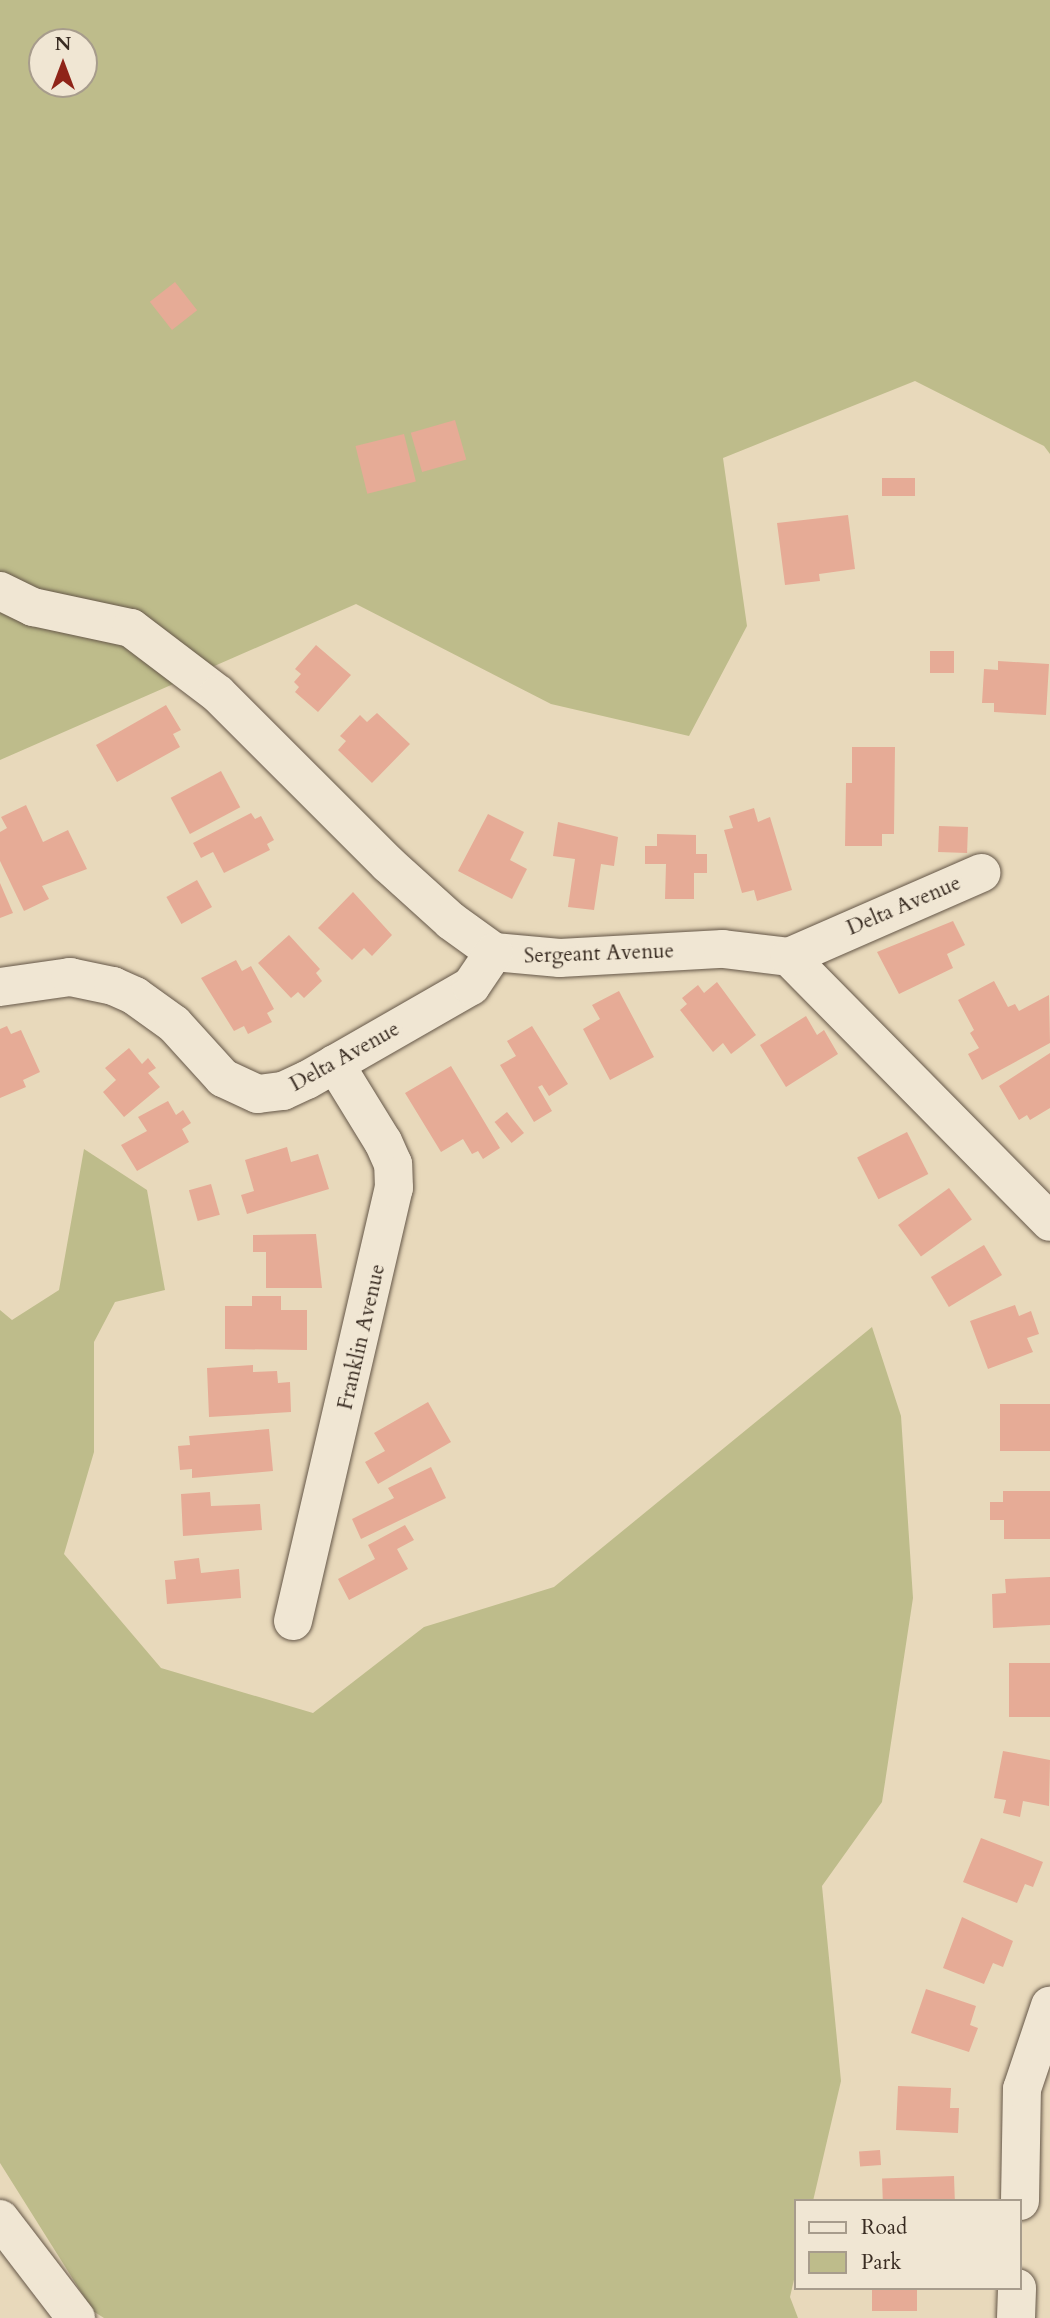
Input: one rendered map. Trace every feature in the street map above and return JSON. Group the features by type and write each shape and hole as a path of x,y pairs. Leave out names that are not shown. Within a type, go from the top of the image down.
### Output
{"street":[{"name":"Sergeant Avenue","path":"0,591 33,607 131,628 218,694 388,864 451,921 495,952 560,958 723,949 789,957"},
{"name":"Delta Avenue","path":"789,957 981,873"},
{"name":"Delta Avenue","path":"0,987 70,977 106,984 135,996 181,1030 223,1078 244,1091 283,1091 471,986 495,952"},
{"path":"789,957 1050,1222"},
{"name":"Franklin Avenue","path":"293,1621 394,1188 393,1164 383,1142 335,1064"},
{"path":"1020,2199 1022,2089 1050,2006"},
{"path":"0,2219 76,2318"},
{"path":"1016,2318 1017,2290"}],"green space":[{"path":"0,0 1050,0 1050,454 1044,446 915,381 723,458 747,626 689,736 551,704 356,604 0,760"},
{"path":"84,1149 147,1190 165,1290 115,1302 94,1342 94,1452 64,1554 161,1668 313,1713 424,1627 554,1587 872,1327 901,1416 913,1598 882,1802 822,1886 841,2081 813,2199 794,2199 794,2280 790,2297 798,2318 104,2318 93,2311 0,2163 0,1310 12,1320 59,1290"}],"building":[{"path":"175,282 197,310 172,330 150,302"},
{"path":"455,420 466,459 422,472 411,433"},
{"path":"404,434 416,482 367,494 355,446"},
{"path":"882,478 915,478 915,496 882,496"},
{"path":"848,515 855,569 819,574 820,581 785,585 777,523"},
{"path":"316,645 351,675 318,712 295,692 299,687 294,682 301,674 295,669"},
{"path":"930,651 954,651 954,673 930,673"},
{"path":"998,661 1049,664 1046,715 994,712 994,703 982,703 984,669 998,670"},
{"path":"166,705 181,730 173,734 180,747 117,782 96,745"},
{"path":"377,713 410,744 372,783 338,750 346,741 340,736 360,715 367,722"},
{"path":"852,747 895,747 894,834 882,834 882,846 845,846 846,783 852,783"},
{"path":"221,771 240,807 190,834 171,798"},
{"path":"26,805 43,842 68,830 87,869 42,886 49,899 24,911 0,861 0,832 7,828 1,817"},
{"path":"754,808 758,822 770,817 792,890 757,901 754,890 742,893 724,830 733,828 729,816"},
{"path":"251,813 255,819 261,816 274,840 267,844 270,850 224,873 213,852 201,858 193,843"},
{"path":"488,814 524,832 510,860 527,869 512,899 458,871"},
{"path":"558,822 618,837 614,866 601,864 594,910 568,907 575,859 553,856"},
{"path":"939,826 968,827 967,853 938,852"},
{"path":"657,834 696,835 696,854 707,854 707,873 694,873 694,899 665,899 666,864 645,864 645,846 657,846"},
{"path":"197,880 212,907 181,924 166,897"},
{"path":"0,883 13,913 0,918"},
{"path":"353,892 392,935 372,956 364,948 352,960 318,928"},
{"path":"953,921 965,945 947,954 953,968 899,994 877,952"},
{"path":"289,935 320,969 316,973 322,981 304,998 298,992 291,998 258,963"},
{"path":"236,960 242,971 251,966 274,1009 267,1013 272,1022 248,1034 244,1026 234,1031 201,978"},
{"path":"994,981 1008,1007 1015,1004 1019,1011 1049,995 1050,1043 982,1080 968,1054 979,1048 970,1033 974,1030 958,1000"},
{"path":"717,982 756,1035 731,1054 723,1043 713,1052 680,1010 687,1004 682,998 698,985 704,993"},
{"path":"619,991 654,1057 610,1080 583,1029 600,1019 592,1005"},
{"path":"806,1016 817,1035 824,1030 838,1054 786,1087 760,1045"},
{"path":"7,1026 11,1034 21,1030 40,1072 23,1080 26,1087 0,1098 0,1029"},
{"path":"532,1026 568,1084 549,1096 542,1085 538,1087 552,1111 534,1122 500,1065 516,1056 507,1041"},
{"path":"129,1048 142,1064 148,1058 156,1068 148,1073 160,1087 124,1117 103,1092 116,1080 105,1068"},
{"path":"1050,1053 1050,1108 1030,1120 1027,1115 1019,1120 999,1086"},
{"path":"451,1066 500,1148 483,1159 478,1151 472,1154 463,1139 441,1152 405,1093"},
{"path":"168,1101 176,1115 183,1110 191,1123 182,1129 189,1142 137,1171 121,1145 147,1131 138,1117"},
{"path":"507,1112 524,1133 512,1143 495,1122"},
{"path":"907,1132 928,1174 878,1199 857,1157"},
{"path":"287,1147 291,1162 318,1154 329,1189 247,1214 241,1195 254,1191 245,1160"},
{"path":"211,1184 220,1215 198,1221 189,1190"},
{"path":"949,1188 972,1220 921,1257 898,1225"},
{"path":"316,1234 322,1288 266,1288 266,1252 253,1252 253,1235"},
{"path":"984,1245 1002,1275 949,1307 931,1277"},
{"path":"252,1296 281,1296 281,1310 307,1310 307,1350 225,1349 225,1306 252,1306"},
{"path":"1015,1305 1019,1316 1031,1311 1039,1334 1027,1338 1033,1352 988,1369 970,1321"},
{"path":"253,1365 253,1372 277,1371 278,1383 290,1382 291,1412 209,1417 207,1368"},
{"path":"428,1402 451,1442 378,1484 365,1462 385,1451 374,1433"},
{"path":"1000,1404 1050,1404 1050,1451 1000,1451"},
{"path":"269,1429 273,1471 192,1478 192,1469 180,1470 178,1446 190,1445 189,1436"},
{"path":"431,1467 446,1498 361,1539 352,1519 394,1498 388,1488"},
{"path":"1003,1491 1050,1491 1050,1539 1004,1539 1004,1520 990,1520 990,1502 1003,1502"},
{"path":"210,1492 211,1506 260,1504 262,1530 183,1536 181,1494"},
{"path":"405,1525 414,1540 397,1549 408,1569 349,1600 338,1579 375,1559 368,1545"},
{"path":"199,1558 201,1573 239,1569 241,1598 167,1604 165,1580 176,1579 174,1561"},
{"path":"1050,1577 1050,1625 993,1628 992,1594 1006,1593 1005,1579"},
{"path":"1009,1663 1050,1663 1050,1717 1009,1717"},
{"path":"1003,1751 1050,1760 1049,1806 1023,1801 1020,1817 1003,1813 1006,1800 994,1798"},
{"path":"981,1838 1043,1862 1033,1887 1025,1884 1017,1903 963,1882"},
{"path":"962,1917 1013,1941 1003,1967 993,1963 984,1984 943,1968"},
{"path":"926,1989 976,2006 970,2025 978,2028 969,2052 911,2033"},
{"path":"898,2086 951,2088 950,2108 959,2108 958,2133 896,2130"},
{"path":"880,2150 881,2165 860,2166 859,2151"},
{"path":"954,2176 955,2199 883,2199 882,2179"},
{"path":"872,2290 917,2290 917,2311 872,2311"}]}
